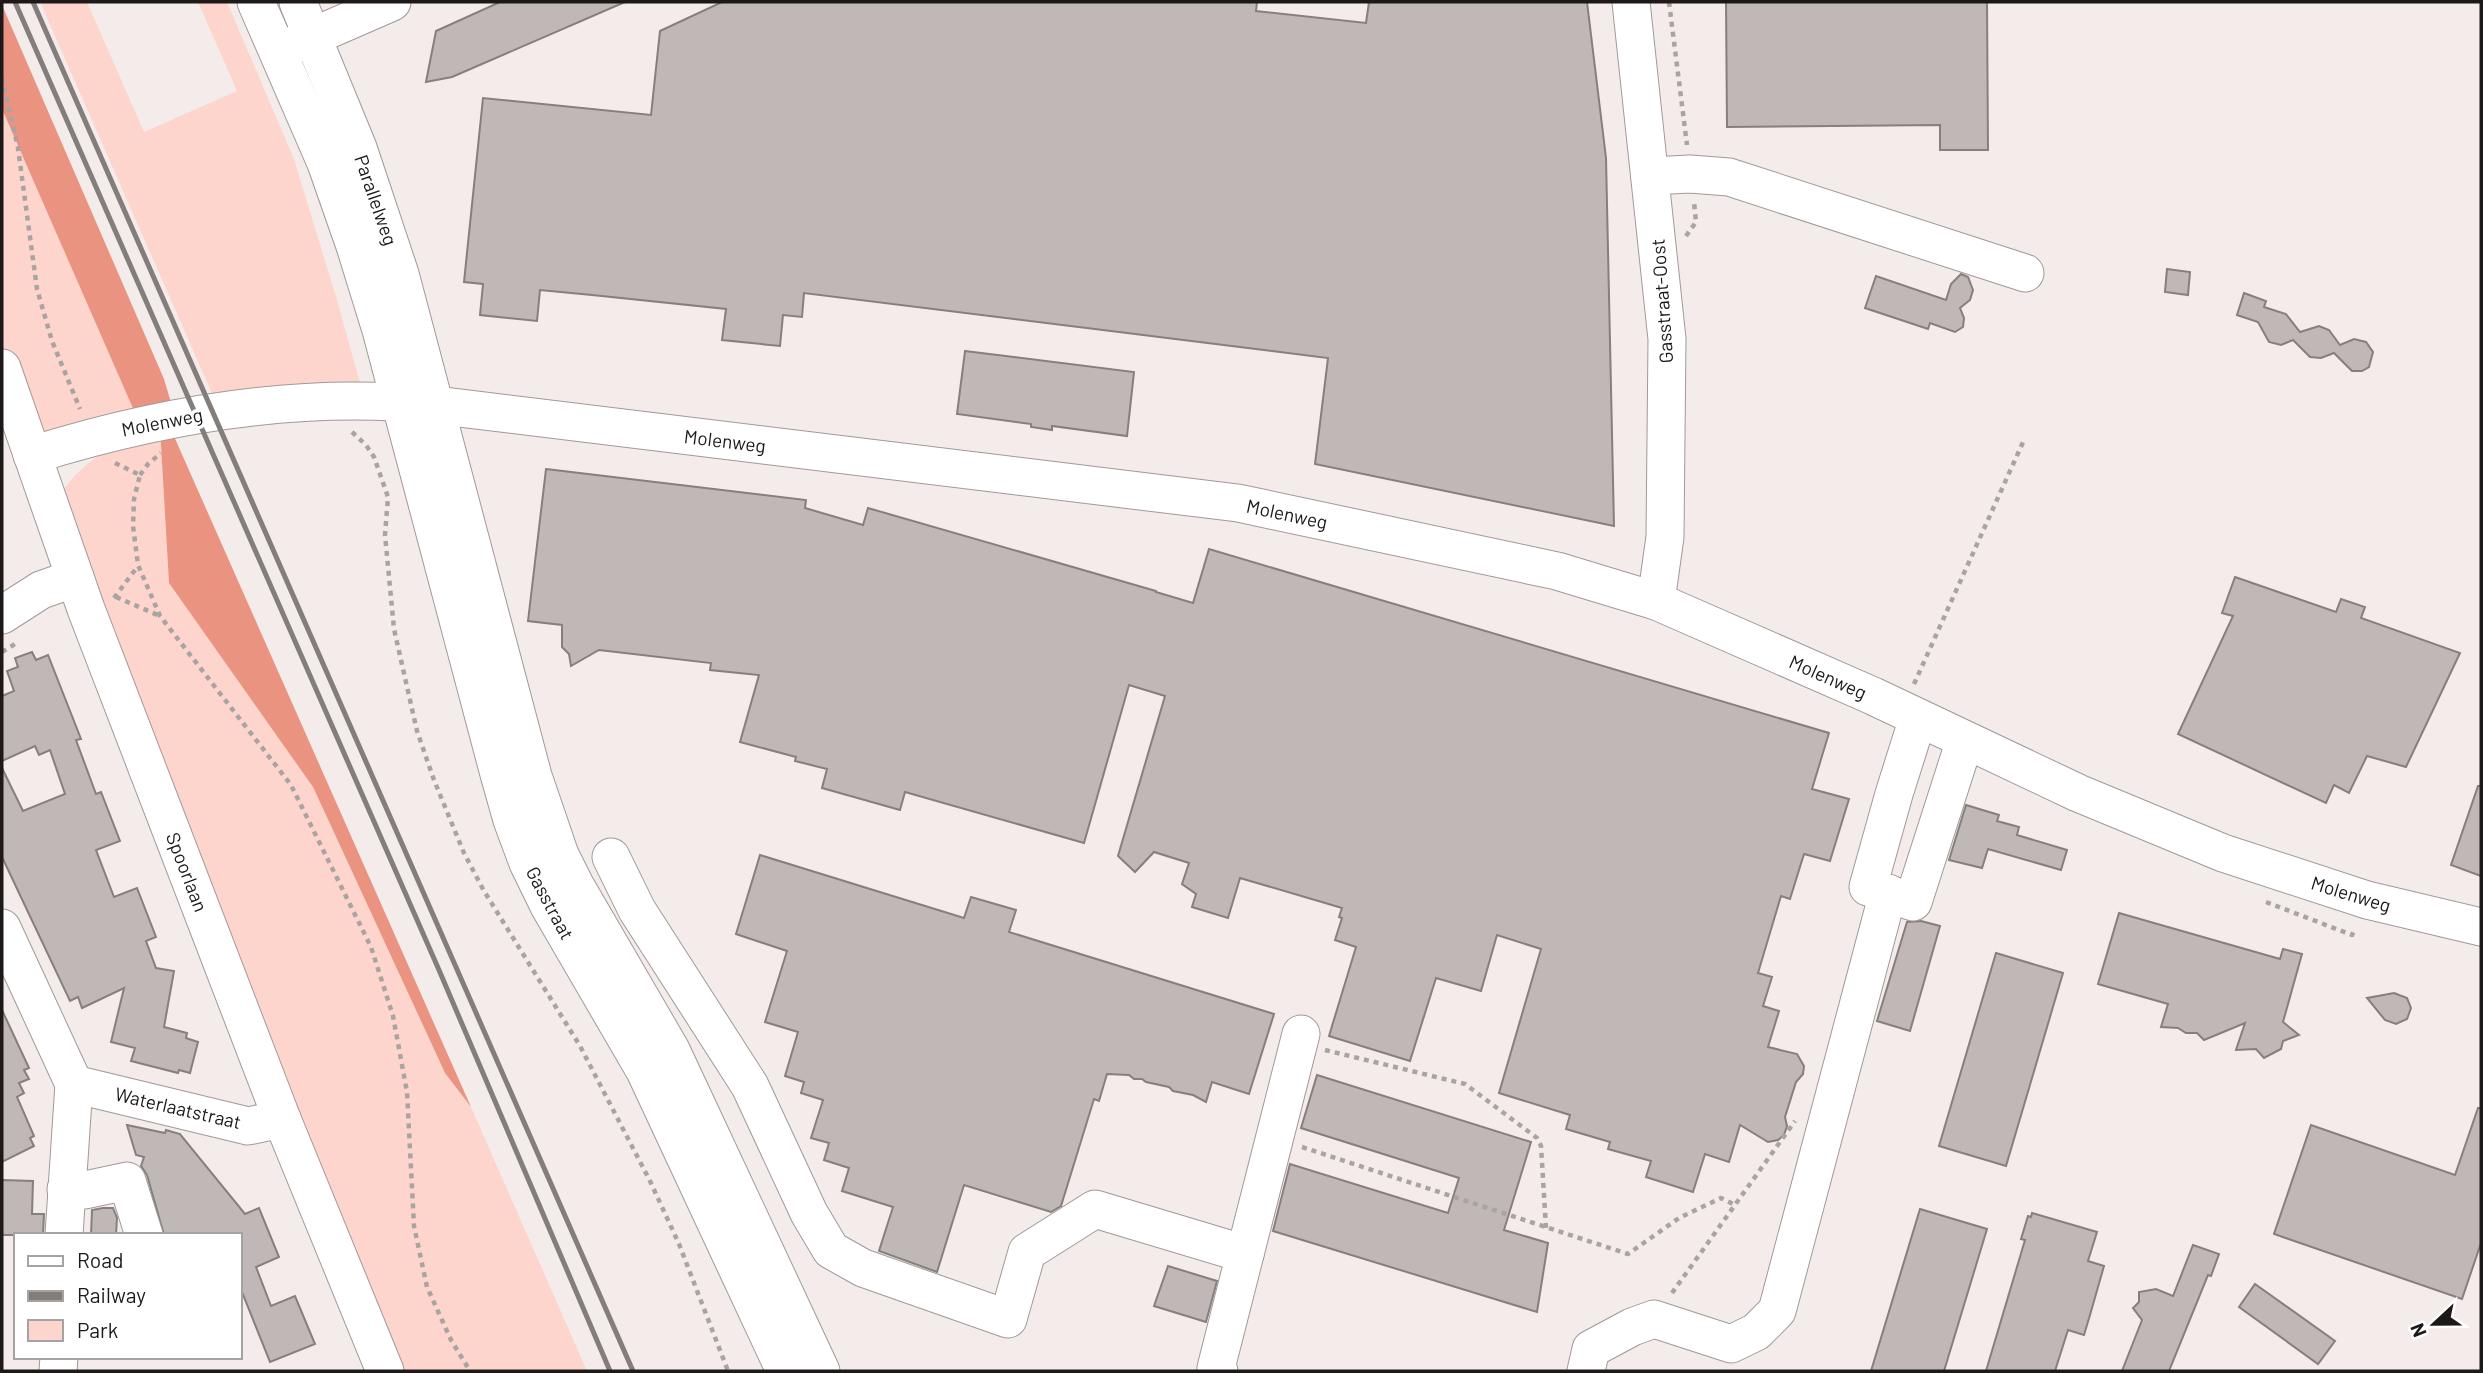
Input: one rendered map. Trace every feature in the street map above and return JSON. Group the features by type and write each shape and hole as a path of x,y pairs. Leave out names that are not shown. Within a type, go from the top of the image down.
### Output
{"street":[{"name":"Parallelweg","path":"256,2 326,163 355,246 418,403"},
{"name":"Parallelweg","path":"298,2 343,109 380,209 400,274 418,403"},
{"path":"278,52 392,2"},
{"name":"Gasstraat-Oost","path":"1631,2 1667,338 1665,537 1656,601"},
{"path":"1650,176 1690,174 1729,177 2025,273"},
{"name":"Spoorlaan","path":"2,368 32,455 93,595 282,1119 385,1371"},
{"name":"Molenweg","path":"32,455 164,420 276,403 418,403 1238,503 1558,571 1656,601 1910,714 2078,793 2223,853 2367,900 2481,927"},
{"name":"Gasstraat","path":"418,403 499,774 528,863 549,906 645,1071 785,1371"},
{"name":"Gasstraat","path":"418,403 552,834 575,886 671,1050 821,1371"},
{"path":"13,626 41,590 93,595"},
{"path":"1910,714 1894,794 1868,887 1913,902 1965,740"},
{"path":"611,857 638,911 750,1086 809,1213 831,1250 863,1268 1008,1319 1027,1252 1095,1209 1245,1254"},
{"path":"1586,1371 1591,1349 1632,1327 1654,1319 1731,1344 1756,1332 1777,1311 1888,894"},
{"path":"2,928 74,1084 64,1233"},
{"path":"1219,1371 1216,1368 1300,1038"},
{"name":"Waterlaatstraat","path":"74,1084 248,1126 282,1119"},
{"path":"66,1189 85,1190 127,1181 143,1233"}],"path":[{"path":"1660,270 1696,222 1669,2"},
{"path":"2,78 18,148 37,289 52,341 92,437 102,451 118,464 139,475"},
{"path":"341,426 366,445 388,497 386,566 399,660 417,731 449,817 464,853 485,891 580,1046 644,1169 679,1244 729,1371"},
{"path":"1910,714 2024,440"},
{"path":"165,450 139,475 134,499 133,526 138,565 160,616 291,785 371,947 393,1016 405,1079 414,1226 427,1287 451,1340 470,1371"},
{"path":"93,595 138,565"},
{"path":"93,595 160,616"},
{"path":"2,652 13,626"},
{"path":"2254,897 2353,935 2367,900"},
{"path":"1300,1038 1465,1084 1537,1138 1541,1146 1546,1228"},
{"path":"1654,1319 1805,1106 1830,1113"},
{"path":"1275,1138 1628,1254 1679,1218 1721,1198 1735,1205"}],"green space":[{"path":"40,2 87,2 144,132 237,91 198,2 227,2 294,159 362,390 214,398"},
{"path":"2,109 135,413 31,436 2,353"},
{"path":"160,428 169,583 313,787 445,1073 471,1107 587,1371 386,1371 58,500 76,474 101,454"}],"shaded area":[{"path":"2,5 164,379 172,406 135,413 2,109"},
{"path":"169,425 471,1107 445,1073 313,787 169,583 160,428"}],"building":[{"path":"500,2 625,2 452,77 426,82 436,31"},
{"path":"722,2 1257,2 1256,11 1366,23 1369,2 1587,2 1606,158 1614,526 1315,464 1328,358 804,293 802,317 783,315 780,346 722,340 726,309 592,295 540,290 537,321 480,315 483,284 464,282 483,98 651,115 660,31"},
{"path":"1726,2 1987,2 1988,150 1940,150 1940,125 1727,127"},
{"path":"2167,269 2190,272 2188,295 2165,292"},
{"path":"1961,274 1968,277 1973,290 1970,300 1960,308 1964,318 1963,327 1955,332 1930,323 1928,329 1865,308 1876,276 1946,300 1951,284"},
{"path":"2244,293 2266,301 2264,307 2286,314 2300,332 2319,326 2329,330 2340,345 2354,339 2366,342 2373,352 2369,367 2362,371 2352,371 2334,353 2321,358 2310,357 2293,340 2281,345 2269,342 2258,322 2237,315"},
{"path":"965,351 1134,372 1127,436 1052,426 1052,430 1031,427 1031,424 957,414"},
{"path":"546,469 806,500 805,508 863,525 868,508 1193,603 1209,549 1829,733 1812,789 1849,799 1830,861 1804,854 1790,899 1781,896 1758,973 1772,977 1763,1006 1779,1011 1768,1047 1797,1054 1804,1066 1785,1117 1787,1126 1784,1135 1778,1140 1768,1142 1740,1125 1729,1162 1705,1154 1693,1192 1646,1177 1651,1161 1608,1149 1610,1142 1566,1129 1570,1115 1499,1093 1541,949 1497,935 1481,991 1436,978 1410,1061 1329,1036 1356,947 1335,940 1342,918 1339,917 1342,908 1240,878 1228,918 1192,907 1196,894 1182,884 1189,863 1154,852 1135,872 1118,856 1165,696 1129,685 1084,843 905,792 900,810 822,788 827,769 795,761 796,757 740,742 759,675 710,670 711,663 599,650 571,666 569,654 562,647 562,625 528,621"},
{"path":"2235,577 2336,612 2341,599 2365,607 2361,618 2460,653 2406,767 2367,756 2349,793 2334,785 2326,803 2178,734 2233,616 2222,613"},
{"path":"32,652 36,660 48,655 81,739 76,740 96,794 101,792 120,841 96,850 114,897 137,888 156,937 146,941 156,968 174,971 164,1027 187,1033 186,1038 198,1042 190,1073 179,1070 178,1073 131,1061 135,1048 111,1042 124,988 82,1008 78,997 70,1001 2,857 2,768 23,811 65,794 50,750 39,755 35,746 2,761 2,696 14,691 7,671 18,667 15,658"},
{"path":"2478,786 2481,786 2481,876 2451,865"},
{"path":"1966,805 1999,815 1997,821 2019,827 2017,835 2067,850 2061,870 1988,849 1982,868 1949,860"},
{"path":"760,855 964,918 971,897 1016,910 1009,932 1274,1014 1249,1094 1212,1082 1206,1102 1193,1095 1134,1079 1129,1075 1107,1074 1099,1101 1094,1099 1061,1206 1051,1212 964,1185 937,1272 879,1251 893,1207 842,1191 849,1168 824,1160 829,1143 811,1138 823,1100 801,1093 804,1082 785,1076 798,1032 765,1022 787,951 736,934"},
{"path":"2119,913 2280,959 2283,949 2302,954 2283,1022 2299,1035 2283,1041 2281,1049 2264,1058 2256,1049 2236,1050 2245,1023 2204,1040 2197,1033 2161,1027 2168,1004 2098,984"},
{"path":"1921,921 1940,926 1910,1031 1877,1021 1907,922"},
{"path":"1996,953 2063,973 2006,1166 1939,1146"},
{"path":"2394,993 2407,998 2411,1008 2407,1019 2396,1024 2385,1020 2367,998"},
{"path":"2,1010 29,1068 24,1070 29,1079 19,1083 24,1093 17,1097 34,1136 30,1138 34,1146 2,1162"},
{"path":"1317,1075 1531,1142 1504,1230 1548,1243 1537,1312 1273,1231 1290,1164 1448,1213 1459,1178 1301,1128"},
{"path":"2478,1108 2481,1108 2481,1243 2462,1299 2274,1234 2311,1125 2455,1175"},
{"path":"127,1125 180,1134 245,1214 259,1208 279,1257 256,1267 271,1306 295,1296 315,1344 270,1362 242,1292 242,1233 163,1233 147,1175 141,1166 144,1157 136,1155"},
{"path":"2,1180 33,1181 32,1214 44,1214 43,1233 2,1235"},
{"path":"113,1208 117,1218 116,1233 91,1233 92,1210"},
{"path":"1920,1209 1987,1229 1944,1371 1871,1371"},
{"path":"2032,1213 2097,1232 2088,1261 2104,1266 2090,1315 2084,1335 2068,1330 2055,1371 1986,1371 2025,1240 2021,1239 2028,1216 2031,1217"},
{"path":"2193,1245 2219,1254 2169,1371 2122,1371 2142,1320 2133,1308 2139,1302 2139,1292 2156,1289 2173,1296"},
{"path":"1168,1266 1217,1281 1206,1322 1154,1306"},
{"path":"2255,1284 2335,1341 2318,1364 2239,1307"}],"railway":[{"path":"15,2 439,970 610,1371"},
{"path":"33,2 633,1371"}]}
